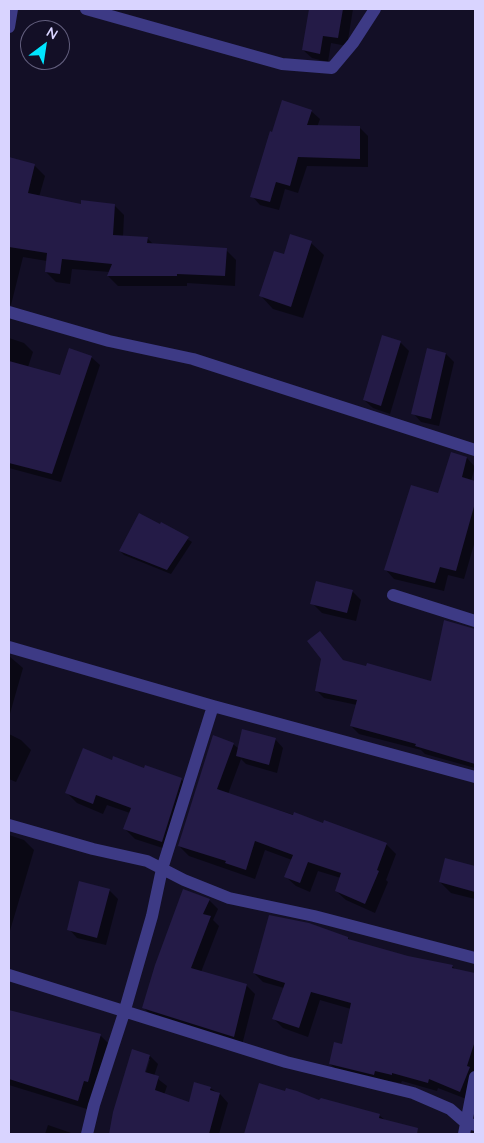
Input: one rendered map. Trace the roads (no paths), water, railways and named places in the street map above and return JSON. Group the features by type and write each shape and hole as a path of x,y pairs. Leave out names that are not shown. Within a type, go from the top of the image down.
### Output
{"street":[{"path":"9,27 12,9"},
{"path":"86,9 282,64 332,68 353,43 375,9"},
{"path":"9,312 109,341 193,359 475,450"},
{"path":"393,596 475,621"},
{"path":"9,647 213,706 475,777"},
{"path":"87,1134 94,1105 152,916 162,869 213,706"},
{"path":"9,825 93,849 147,861 229,898 314,916 475,958"},
{"path":"9,975 286,1062 413,1093 450,1110 468,1127"},
{"path":"468,1127 475,1077"}]}
